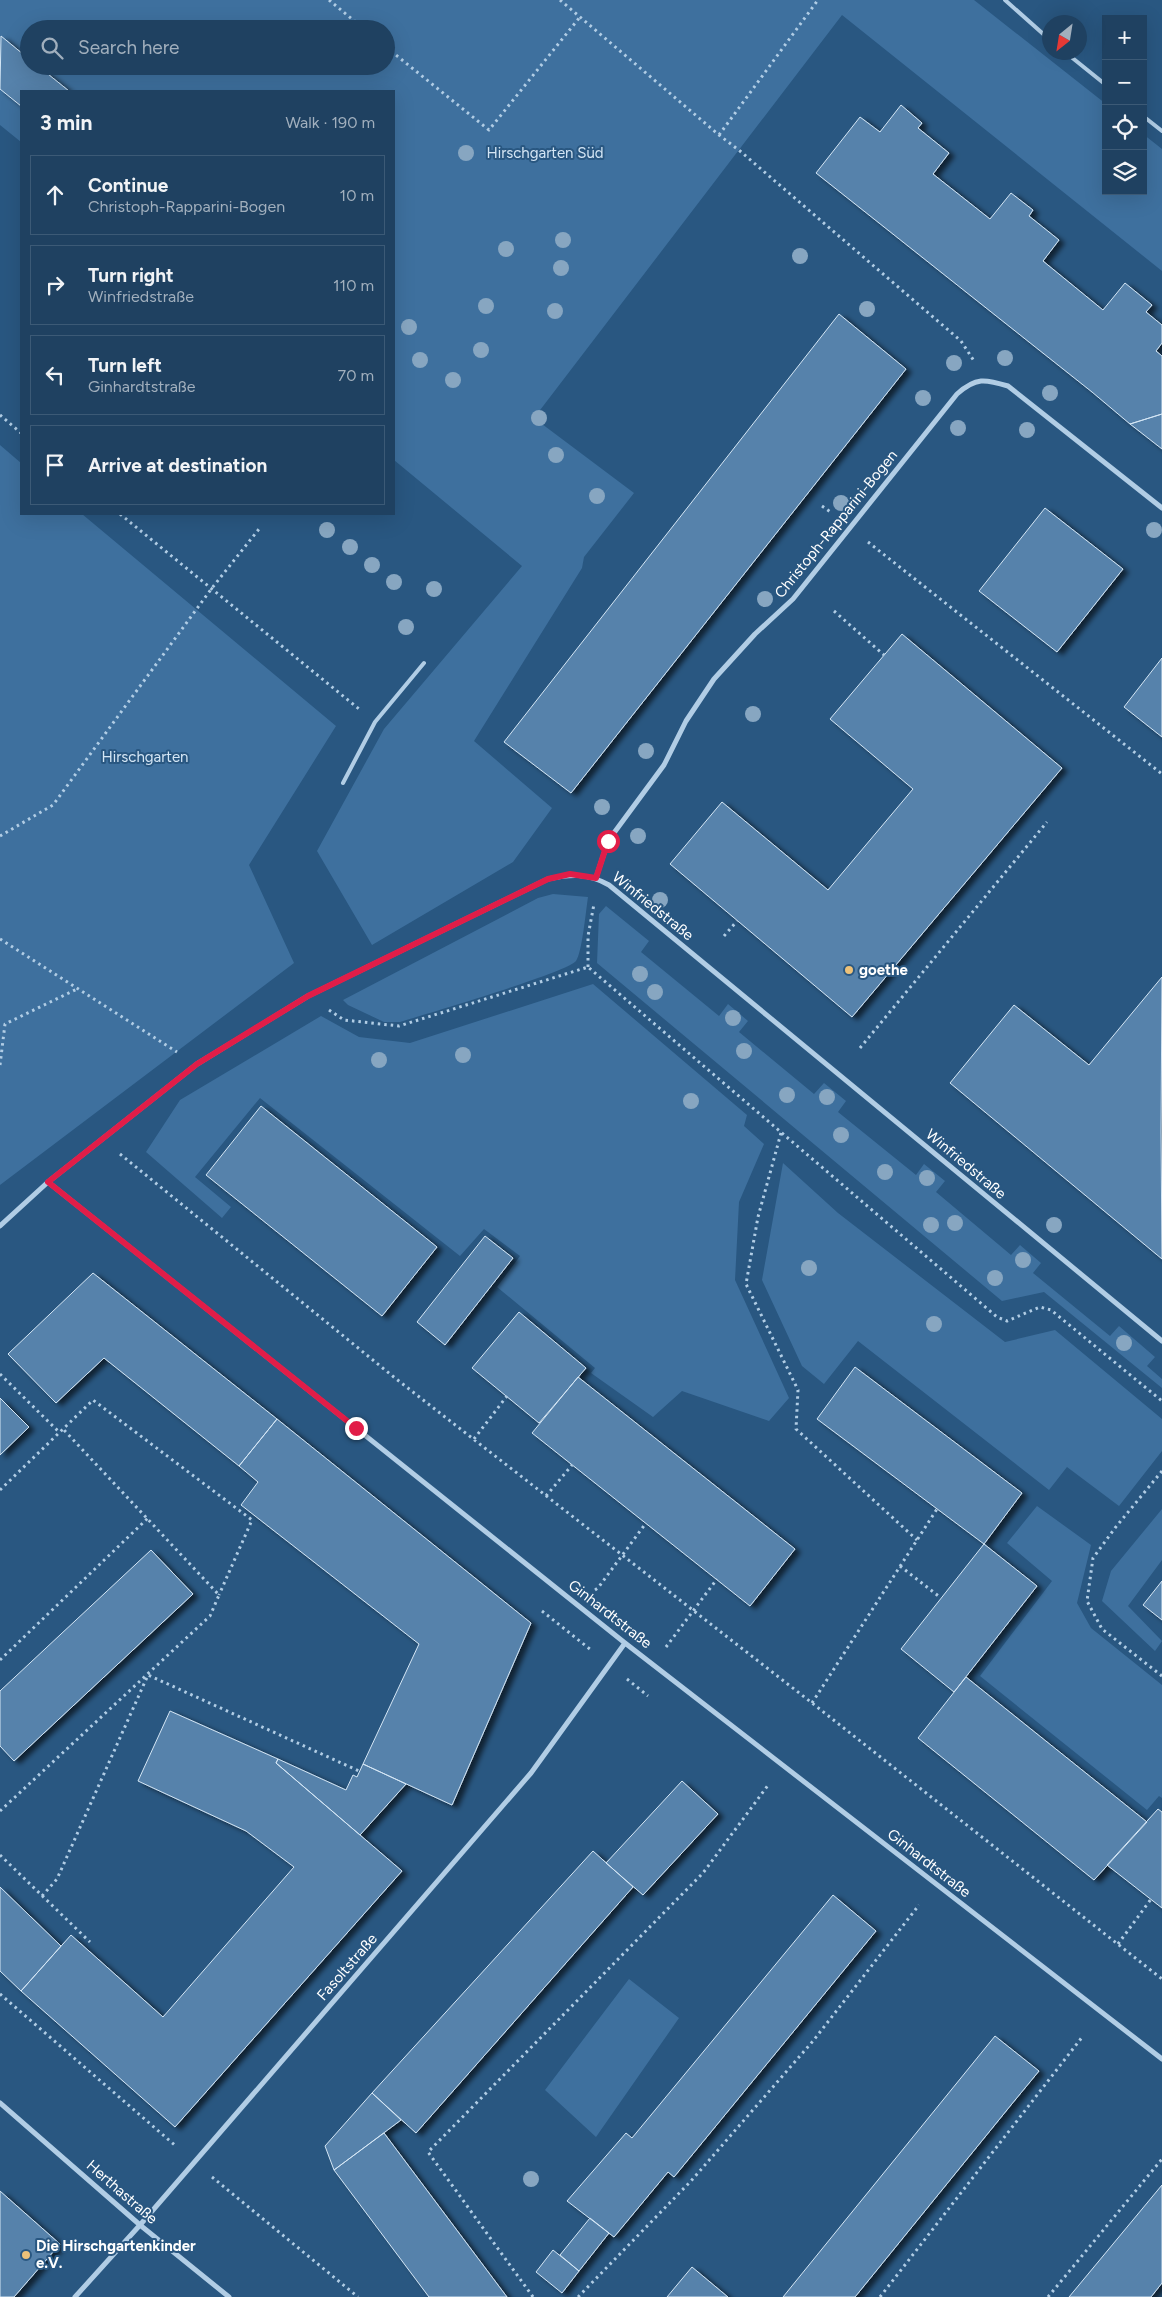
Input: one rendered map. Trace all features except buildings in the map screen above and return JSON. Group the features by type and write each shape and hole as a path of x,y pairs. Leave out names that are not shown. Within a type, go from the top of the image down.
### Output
{"street":[{"path":"987,380 1008,386 1162,508"},
{"name":"Christoph-Rapparini-Bogen","path":"596,878 608,841 664,765 686,721 714,680 755,634 794,600 957,394 969,383 987,380"},
{"name":"Winfriedstraße","path":"0,1226 48,1182 197,1064 308,996 548,879 570,874 596,878 608,885 1162,1341"},
{"name":"Ginhardtstraße","path":"48,1182 625,1643 1162,2059"},
{"name":"Fasoltstraße","path":"75,2297 140,2225 531,1773 625,1643"},
{"name":"Herthastraße","path":"0,2103 140,2225 229,2297"}],"lane":[{"path":"1005,0 1042,33"},
{"path":"1075,60 1102,83"},
{"path":"1147,119 1162,131"},
{"path":"343,783 375,722 424,663"}],"path":[{"path":"329,0 353,20"},
{"path":"560,0 719,135 748,157 961,342 987,380"},
{"path":"719,135 818,0"},
{"path":"395,54 489,130 580,17"},
{"path":"0,415 20,432"},
{"path":"822,506 1162,774"},
{"path":"121,515 375,722"},
{"path":"0,836 53,805 212,588 259,529"},
{"path":"834,611 884,656"},
{"path":"860,1048 1047,822"},
{"path":"608,885 595,902 588,936 588,967 997,1317 1006,1321 1040,1306 1051,1310 1162,1401"},
{"path":"724,936 737,921"},
{"path":"0,939 197,1064"},
{"path":"308,996 344,1020 399,1026 588,967"},
{"path":"0,1065 5,1024 78,988"},
{"path":"781,1133 758,1217 746,1284 798,1390 796,1429 917,1540"},
{"path":"102,1140 395,1378 1162,1979"},
{"path":"0,1374 59,1432"},
{"path":"474,1439 507,1396"},
{"path":"0,1490 93,1400 252,1520 210,1616 0,1811"},
{"path":"63,1429 219,1595"},
{"path":"546,1496 572,1465"},
{"path":"1162,1471 1093,1558 1087,1601 1102,1628 1162,1676"},
{"path":"812,1703 937,1509"},
{"path":"0,1660 148,1518"},
{"path":"622,1555 646,1523"},
{"path":"900,1566 941,1598"},
{"path":"648,1696 653,1664 717,1579"},
{"path":"148,1675 359,1771"},
{"path":"42,1896 57,1879 148,1675"},
{"path":"533,2297 428,2152 703,1873 769,1784"},
{"path":"0,1855 90,1942"},
{"path":"1118,1944 1150,1899"},
{"path":"578,2297 691,2181 762,2100 813,2041 919,1905"},
{"path":"880,2297 1083,2036"},
{"path":"1048,2297 1162,2159"}],"green space":[{"name":"Hirschgarten Süd","path":"0,0 974,0 1042,54 1042,60 1050,60 1102,101 1102,195 1147,195 1147,137 1162,149 1162,271 842,15 534,418 634,493 584,557 582,568 474,741 552,808 513,862 372,945 317,851 384,729 522,566 395,461 395,90 20,90 20,141 0,125"},
{"name":"Hirschgarten","path":"0,445 20,462 20,515 83,515 336,726 249,865 294,963 0,1185"},
{"path":"553,894 588,897 578,956 576,961 567,967 400,1022 384,1022 348,1005 343,1000 538,898"},
{"path":"606,906 649,941 641,952 719,1016 728,1004 748,1021 739,1032 814,1094 824,1083 846,1101 838,1112 916,1175 924,1164 945,1181 936,1192 1011,1255 1020,1245 1041,1263 1033,1273 1110,1336 1119,1326 1155,1357 1147,1366 1162,1379 1162,1388 1044,1292 1002,1301 597,963 599,914"},
{"path":"593,984 747,1115 744,1126 764,1144 739,1202 735,1280 789,1398 769,1421 682,1391 653,1417 591,1373 595,1368 497,1287 520,1256 484,1229 460,1256 260,1098 195,1177 231,1207 222,1218 146,1152 180,1100 321,1016 359,1037 410,1043"},
{"path":"783,1163 838,1213 1005,1342 1055,1330 1162,1419 1162,1451 1119,1506 1067,1467 1049,1490 858,1341 824,1384 802,1366 762,1280"},
{"path":"1037,1506 1091,1545 1077,1603 1091,1628 1162,1685 1162,1798 1159,1796 1147,1810 980,1676 1052,1581 1007,1543"},
{"path":"1162,1509 1162,1560 1128,1606 1162,1641 1155,1651 1102,1601 1111,1571"},
{"path":"629,1979 679,2018 596,2137 545,2090"}],"place":[{"name":"goethe","path":"849,970"},
{"name":"Die Hirschgartenkinder e.V.","path":"26,2255"}],"route":[{"path":"356,1428 48,1182 197,1064 308,996 548,879 570,874 596,878 608,841"}]}
